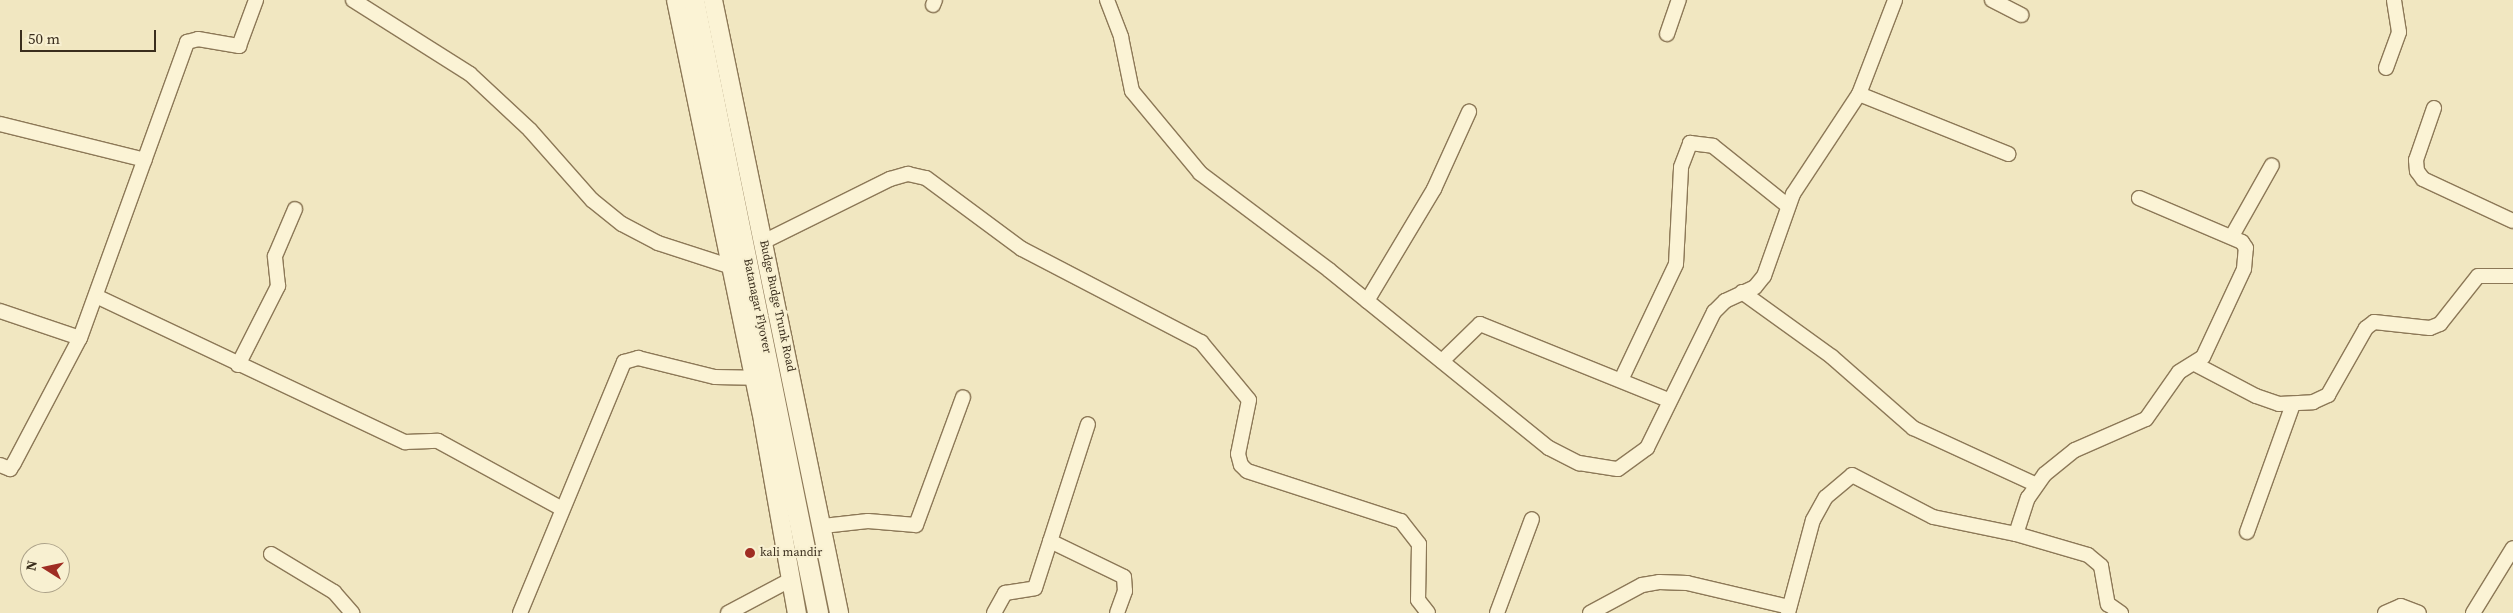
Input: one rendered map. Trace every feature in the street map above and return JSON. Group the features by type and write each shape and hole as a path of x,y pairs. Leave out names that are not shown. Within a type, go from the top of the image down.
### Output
{"main road":[{"name":"Batanagar Flyover","path":"694,0 780,411 818,613"}],"street":[{"path":"0,465 10,468 14,463 80,338 98,297 187,42 198,39 239,46 256,0"},
{"path":"352,0 470,74 530,130 592,200 622,224 658,243 732,266"},
{"path":"676,0 713,187 732,266 797,613"},
{"name":"Budge Budge Trunk Road","path":"713,0 745,170 763,238 823,526 839,613"},
{"path":"1107,0 1122,37 1132,91 1175,145 1216,188 1367,301 1548,448 1579,463 1618,469 1632,462 1647,448 1668,400 1714,312 1764,276 1788,206 1805,172 1859,94 1892,1"},
{"path":"1667,34 1679,0"},
{"path":"1992,0 2021,15"},
{"path":"2386,68 2399,32 2394,0"},
{"path":"1859,94 2008,154"},
{"path":"2434,108 2416,160 2417,171 2423,179 2513,221"},
{"path":"1367,301 1434,189 1469,112"},
{"path":"0,124 145,160"},
{"path":"1621,380 1676,264 1680,167 1690,143 1713,146 1788,206"},
{"path":"2232,236 2272,165"},
{"path":"763,238 890,179 908,174 926,178 1022,249 1201,342 1249,400 1238,454 1241,465 1247,471 1401,521 1419,544 1418,600 1428,613"},
{"path":"2016,534 2028,498 2035,484 2074,450 2146,419 2179,372 2195,364 2209,348 2244,269 2246,248 2232,236 2139,198"},
{"path":"238,365 278,286 275,256 295,210"},
{"path":"2195,364 2256,396 2293,404 2312,402 2328,395 2366,328 2374,322 2430,328 2440,324 2478,276 2513,276"},
{"path":"1742,292 1832,357 1914,428 2035,484"},
{"path":"98,297 238,365 405,442 438,441 562,509"},
{"path":"0,310 80,338"},
{"path":"1442,361 1480,324 1668,400"},
{"path":"520,613 624,362 638,358 715,377 754,378"},
{"path":"823,526 868,521 916,525 963,397"},
{"path":"2247,532 2293,404"},
{"path":"994,613 1005,593 1035,588 1088,424"},
{"path":"1590,613 1642,585 1659,582 1687,583 1788,610 1813,520 1826,497 1852,475 1861,475 1904,505 1933,517 2016,534 2097,560 2104,596 2121,613"},
{"path":"1497,613 1532,519"},
{"path":"1050,541 1124,577 1126,591 1117,613"},
{"path":"2473,613 2513,548"},
{"path":"271,554 334,592 352,613"},
{"path":"728,613 792,579"},
{"path":"2385,613 2401,606 2419,613"}],"place":[{"name":"kali mandir","path":"750,553"}]}
